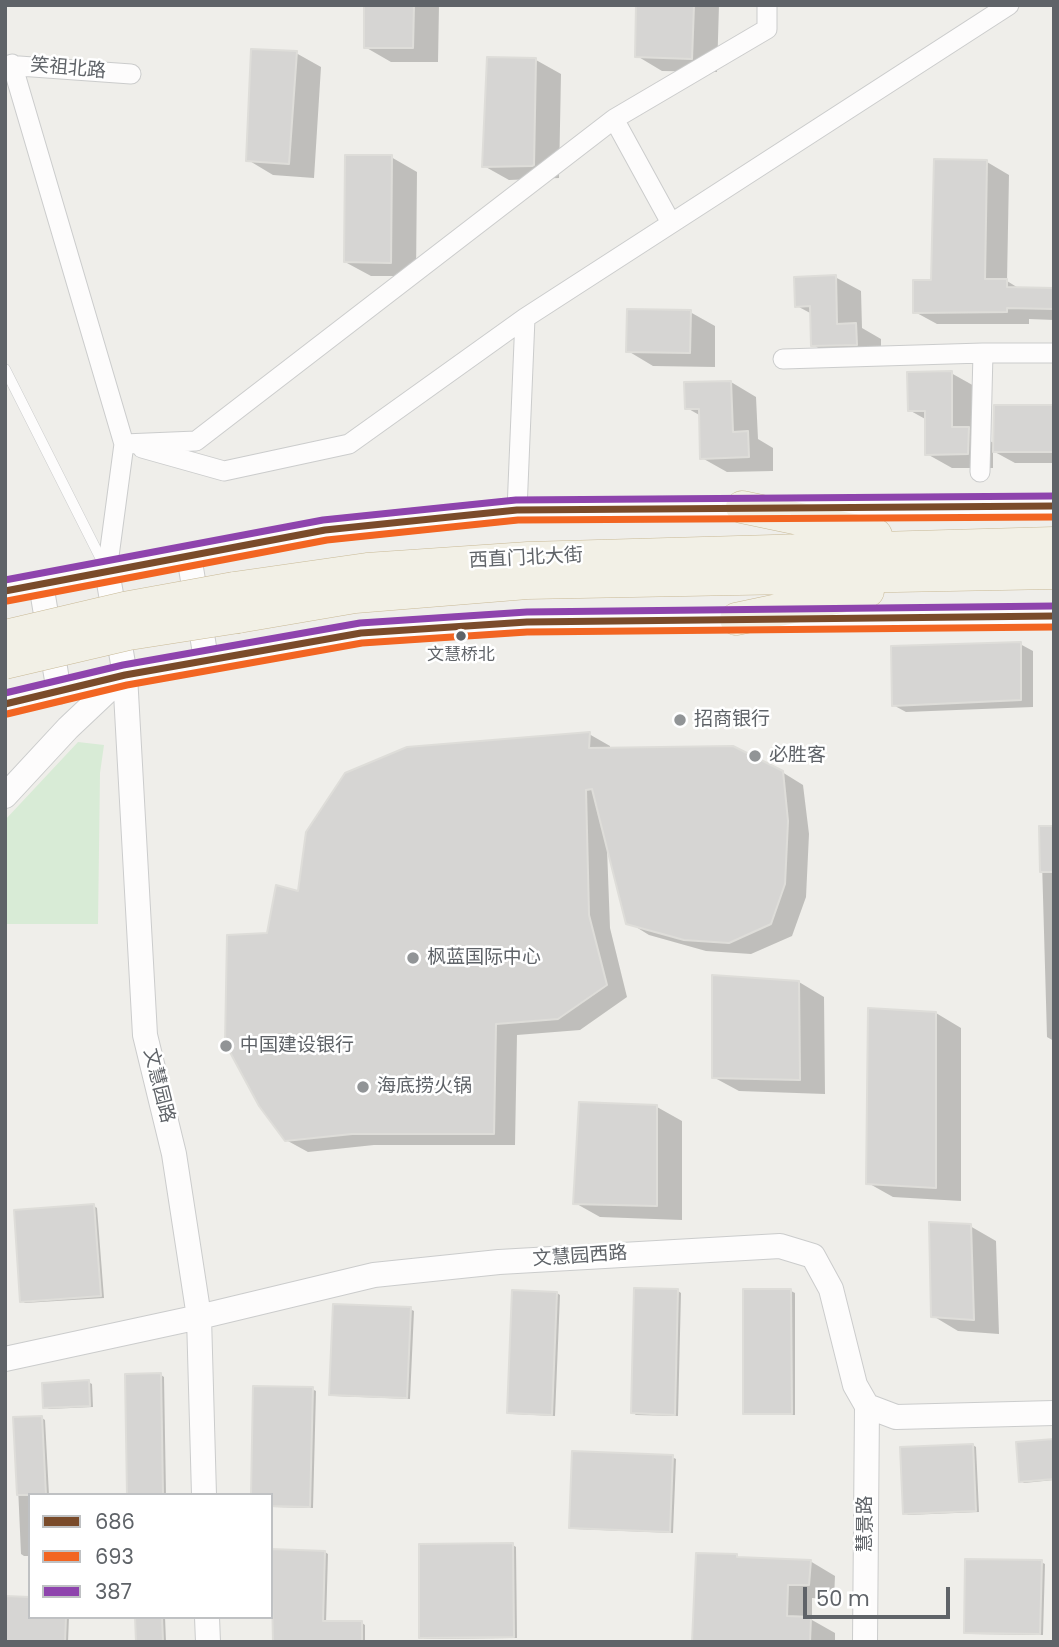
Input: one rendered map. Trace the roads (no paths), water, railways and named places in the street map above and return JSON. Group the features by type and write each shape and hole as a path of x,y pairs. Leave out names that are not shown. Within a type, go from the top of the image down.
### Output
{"highway":[{"path":"742,507 926,545"},
{"name":"西直门北大街","path":"5,663 129,634 236,602 367,569 528,558 1054,543"},
{"name":"西直门北大街","path":"5,636 124,608 355,597 527,583 1054,573"},
{"path":"736,619 942,575"}],"street":[{"path":"124,443 196,441 614,119 767,29 767,5"},
{"path":"124,443 224,471 349,444 525,318 1009,5"},
{"path":"9,65 124,443 107,571"},
{"name":"笑祖北路","path":"9,65 131,74"},
{"path":"614,119 671,223"},
{"path":"517,510 525,318"},
{"path":"980,471 983,353"},
{"path":"783,359 1054,353"},
{"path":"5,591 325,530 517,510 1054,506"},
{"path":"189,556 206,659"},
{"name":"文慧园路","path":"107,571 125,675 145,1035 174,1154 199,1317 204,1493"},
{"path":"46,584 50,694"},
{"path":"5,704 125,675 361,633 527,622 1054,616"},
{"path":"5,796 68,729 125,675"},
{"name":"文慧园西路","path":"5,1359 199,1317 374,1275 499,1262 740,1246 780,1246 813,1256 831,1289 855,1385 867,1406"},
{"path":"867,1406 896,1417 1054,1413"},
{"name":"慧景路","path":"865,1642 867,1406"},
{"path":"207,1619 208,1642"}],"lane":[{"path":"5,369 107,571"}],"place":[{"name":"文慧桥北","path":"461,636"},
{"name":"招商银行","path":"680,720"},
{"name":"必胜客","path":"755,756"},
{"name":"枫蓝国际中心","path":"413,958"},
{"name":"中国建设银行","path":"226,1046"},
{"name":"海底捞火锅","path":"363,1087"}]}
